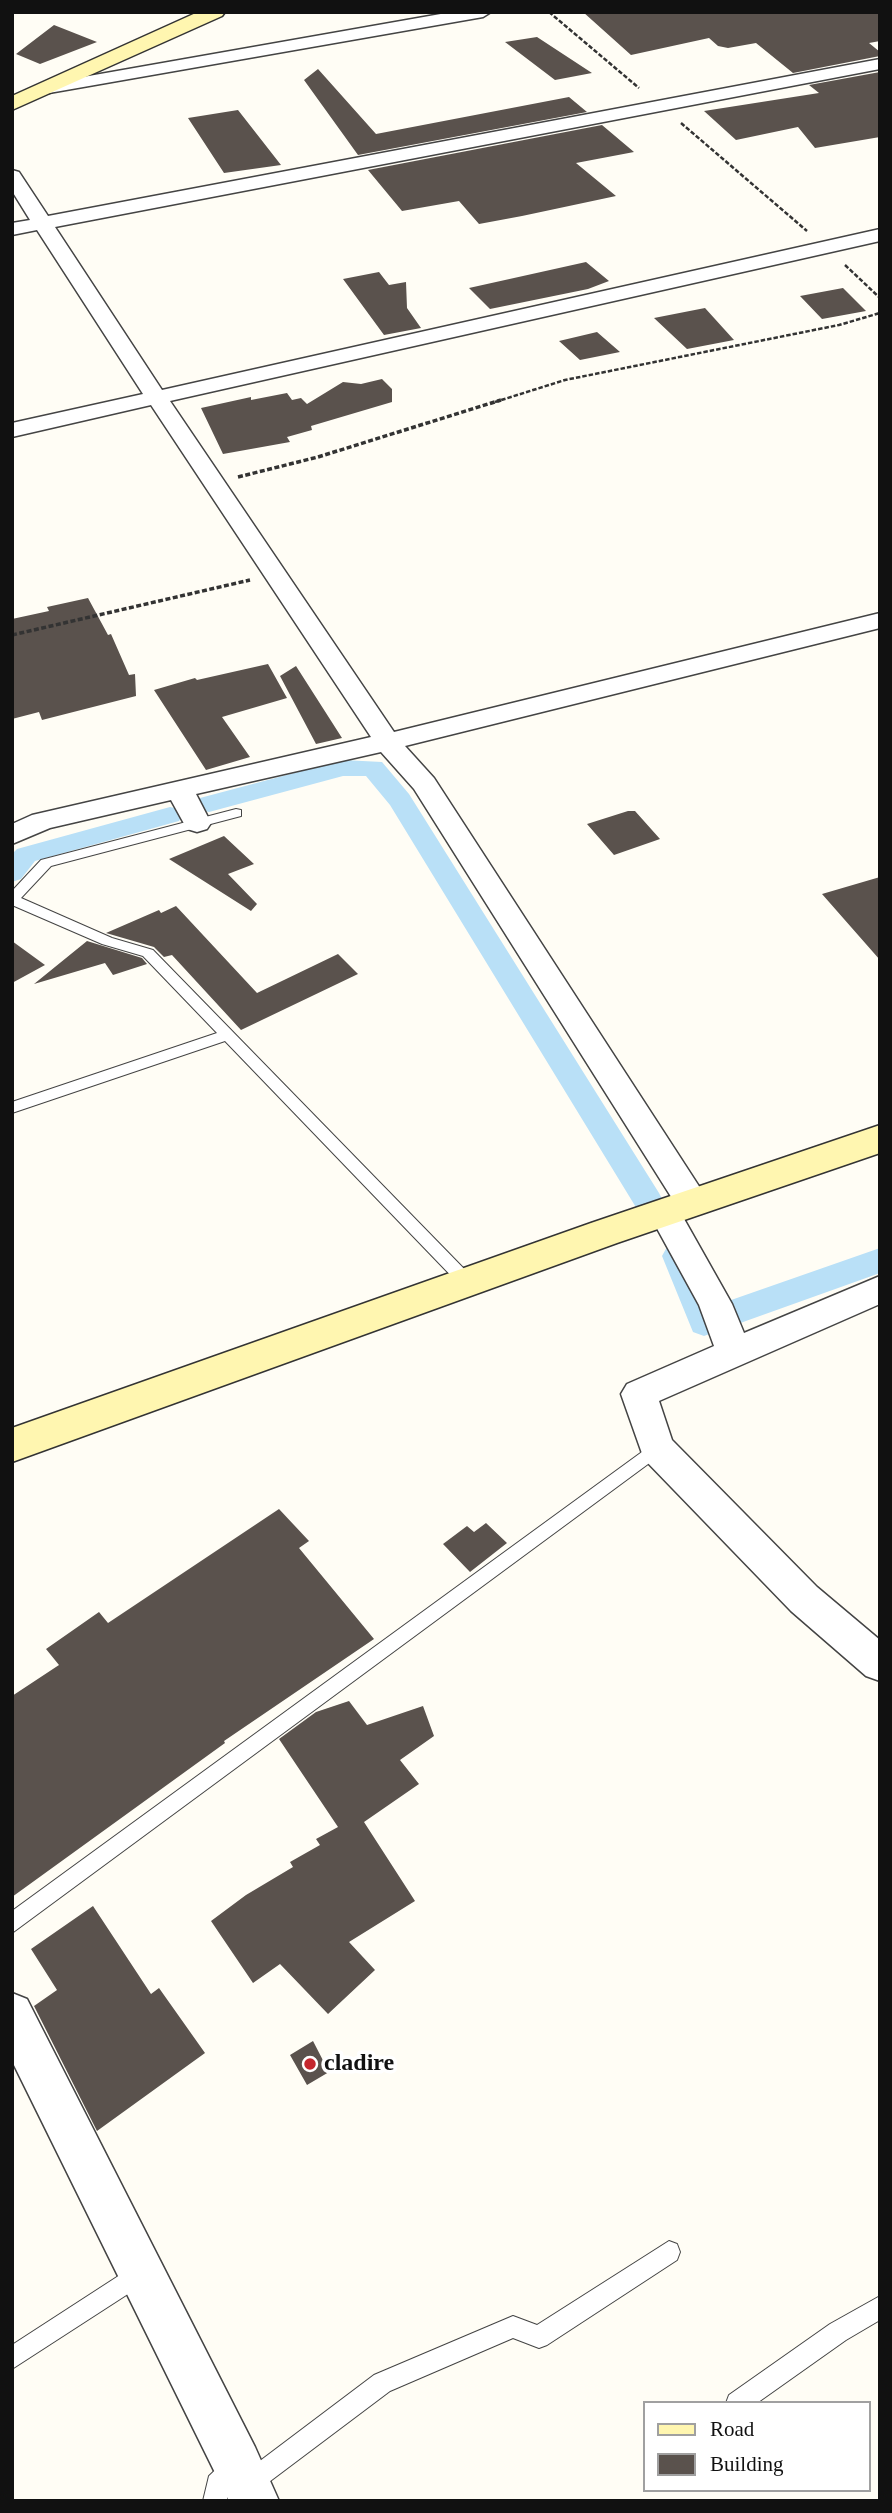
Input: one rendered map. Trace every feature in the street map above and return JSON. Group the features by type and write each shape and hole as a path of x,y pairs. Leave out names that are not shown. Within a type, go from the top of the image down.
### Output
{"street":[{"path":"12,104 215,12"},
{"path":"49,88 483,12"},
{"path":"12,229 880,64"},
{"path":"12,176 213,483 387,741 424,784 678,1208 726,1330"},
{"path":"12,430 880,235"},
{"path":"12,835 42,821 387,741 880,620"},
{"path":"180,790 197,823"},
{"path":"12,1445 467,1282 880,1139"},
{"path":"880,1289 726,1330 639,1394 657,1448 804,1599 880,1664"},
{"path":"12,2014 142,2272 238,2487"}],"lane":[{"path":"236,813 46,863 12,900 65,920 107,941 148,953 467,1282"},
{"path":"12,1108 228,1035"},
{"path":"12,1923 657,1448"},
{"path":"238,2487 382,2383 513,2327 539,2337 669,2252"},
{"path":"12,2358 142,2272"},
{"path":"740,2401 838,2332 880,2308"}],"path":[{"path":"549,12 827,247 880,298"},
{"path":"213,483 318,457 565,380 839,325 880,313"},
{"path":"12,635 275,574"}],"building":[{"path":"583,12 880,12 880,41 869,43 880,52 880,56 793,73 756,43 728,48 718,46 709,38 631,55"},
{"path":"54,25 97,42 40,64 16,54"},
{"path":"537,37 592,73 555,80 505,42"},
{"path":"318,69 376,134 569,97 587,112 358,155 304,80"},
{"path":"880,72 880,137 815,148 798,127 736,140 704,111 819,93 809,85"},
{"path":"238,110 281,165 224,173 188,118"},
{"path":"602,125 634,152 576,163 616,196 522,216 479,224 459,201 402,211 368,170"},
{"path":"586,262 609,281 588,289 490,309 469,288"},
{"path":"379,272 389,285 406,282 407,308 421,328 384,335 343,279"},
{"path":"843,288 866,311 822,319 800,296"},
{"path":"705,308 734,340 687,349 654,318"},
{"path":"597,332 620,352 580,360 559,341"},
{"path":"382,379 392,389 392,402 311,426 312,430 287,437 290,442 223,454 201,408 251,397 251,400 287,393 292,400 301,398 307,404 343,382 361,384"},
{"path":"88,598 108,635 111,634 129,675 135,674 136,696 42,720 39,712 12,719 12,619 49,611 47,607"},
{"path":"268,664 287,698 222,717 250,757 206,770 154,690 195,678 197,680"},
{"path":"296,666 342,738 316,744 280,676"},
{"path":"635,811 660,839 614,855 587,824"},
{"path":"224,836 254,864 228,874 257,904 251,911 169,859"},
{"path":"880,877 880,960 822,894"},
{"path":"176,906 257,993 338,954 358,974 241,1030 172,955 164,957 154,947 106,933 159,910 161,913"},
{"path":"12,941 45,965 12,983"},
{"path":"87,941 142,958 147,964 113,975 105,963 34,984"},
{"path":"279,1509 309,1541 299,1548 374,1639 224,1741 225,1743 12,1897 12,1696 59,1665 46,1649 99,1612 108,1623"},
{"path":"486,1523 507,1543 470,1572 443,1544 467,1526 474,1532"},
{"path":"349,1701 367,1725 423,1706 434,1736 400,1760 419,1784 364,1822 415,1901 349,1942 375,1970 328,2014 280,1964 253,1983 211,1921 246,1895 293,1867 290,1862 320,1845 316,1839 338,1827 279,1739 316,1712"},
{"path":"93,1906 151,1994 159,1988 205,2053 97,2131 34,2006 57,1990 31,1949"},
{"name":"cladire","path":"313,2041 329,2072 307,2085 290,2055"}],"waterway":[{"path":"209,804 343,768 373,768 400,800 648,1201"},
{"path":"12,873 26,855 170,815"},
{"path":"678,1256 704,1323 880,1260"}],"place":[{"name":"cladire","path":"310,2064"}]}
